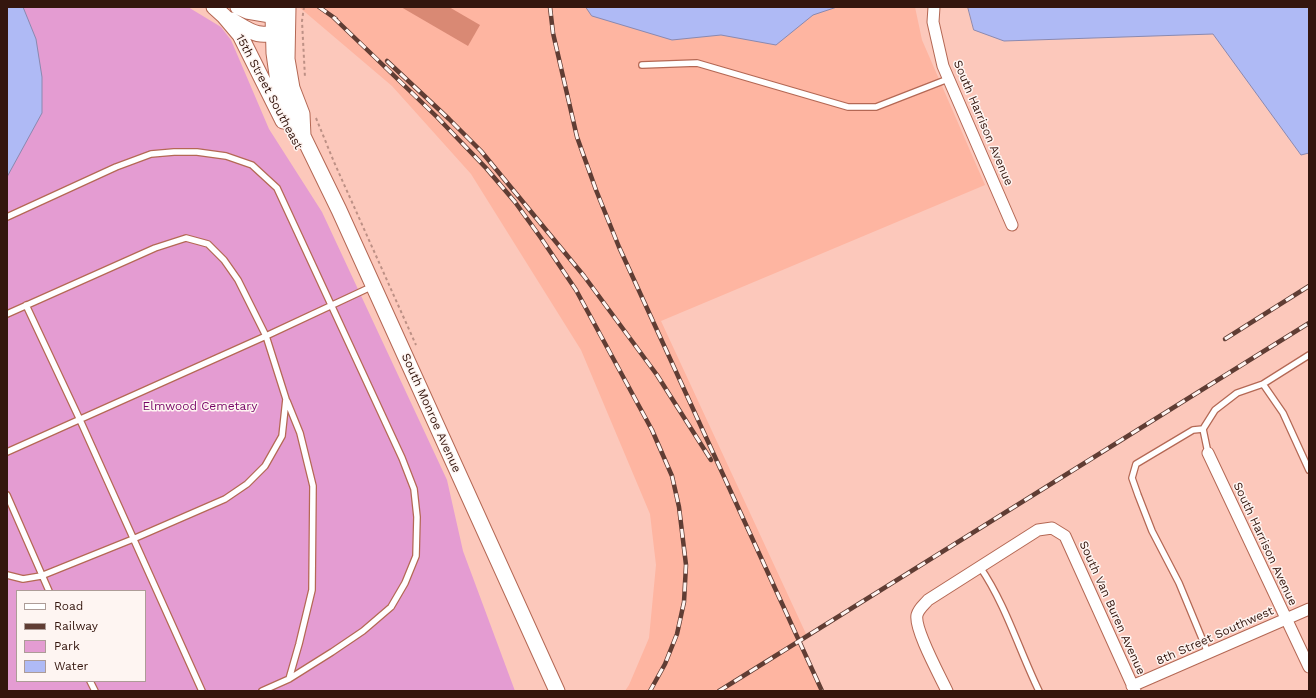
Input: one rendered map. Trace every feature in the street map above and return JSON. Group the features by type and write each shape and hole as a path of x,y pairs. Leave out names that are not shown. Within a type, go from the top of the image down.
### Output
{"main road":[{"path":"238,7 247,10 274,11 284,22"},
{"name":"15th Street Southeast","path":"219,11 260,35 284,22"},
{"name":"15th Street Southeast","path":"219,11 240,35 288,132 340,210"},
{"name":"South Monroe Avenue","path":"284,22 274,53 278,82 291,122 303,136 340,210 557,691"}],"street":[{"name":"South Harrison Avenue","path":"934,7 933,22 942,66 1012,225"},
{"name":"South Harrison Avenue","path":"1208,453 1309,667"},
{"name":"South Van Buren Avenue","path":"980,567 1038,530 1052,528 1065,536 1133,689"},
{"path":"947,691 918,629 917,616 919,609 928,600 980,567"},
{"name":"8th Street Southwest","path":"1133,689 1208,653 1309,609"}],"lane":[{"path":"642,65 697,63 848,107 876,107 948,79"},
{"path":"7,217 116,168 151,154 197,152 226,156 252,165 277,188 402,458 414,489 417,517 416,556 405,583 391,606 363,631 289,679 262,691"},
{"path":"7,314 155,248 186,238 208,244 224,260 238,280 266,336 286,399 300,433 313,486 312,590 300,644 289,679"},
{"path":"7,452 374,286"},
{"path":"26,305 80,420 202,691"},
{"path":"1208,453 1203,429 1215,410 1237,393 1263,384 1309,355"},
{"path":"1263,384 1283,413 1309,470"},
{"path":"7,575 23,580 41,576 134,539 225,499 247,484 265,466 282,436 286,399"},
{"path":"1203,429 1193,430 1136,464 1132,478 1152,531 1179,584 1208,653"},
{"path":"7,495 41,576 48,590"},
{"path":"980,567 987,577 1004,612 1039,691"},
{"path":"90,682 95,691"}],"path":[{"path":"304,7 302,21 305,84"},
{"path":"314,113 334,162 419,351"}],"shaded area":[{"path":"299,7 915,7 922,40 985,185 661,321 807,636 799,641 822,691 625,691 649,638 656,565 650,514 581,350 471,174 392,86"}],"green space":[{"name":"Elmwood Cemetary","path":"7,7 188,7 221,27 231,40 269,129 322,212 447,480 463,551 515,691 7,691"}],"water":[{"path":"7,7 23,7 36,39 42,77 42,113 7,177"},
{"path":"586,7 837,7 813,15 776,45 721,35 672,40 592,16"},
{"path":"968,7 1309,7 1309,153 1301,155 1213,34 1004,41 974,30"}],"building":[{"path":"401,7 449,7 480,25 468,46"}],"railway":[{"path":"319,7 336,19"},
{"path":"550,7 553,33 577,137 596,190 619,247 822,691"},
{"path":"333,17 437,117 486,168 515,202 576,290 652,430 672,476 679,507 686,565 684,602 677,634 665,664 650,691"},
{"path":"387,61 481,151 584,276 657,375 711,460"},
{"path":"1225,339 1309,286"},
{"path":"719,691 1309,323"}]}
